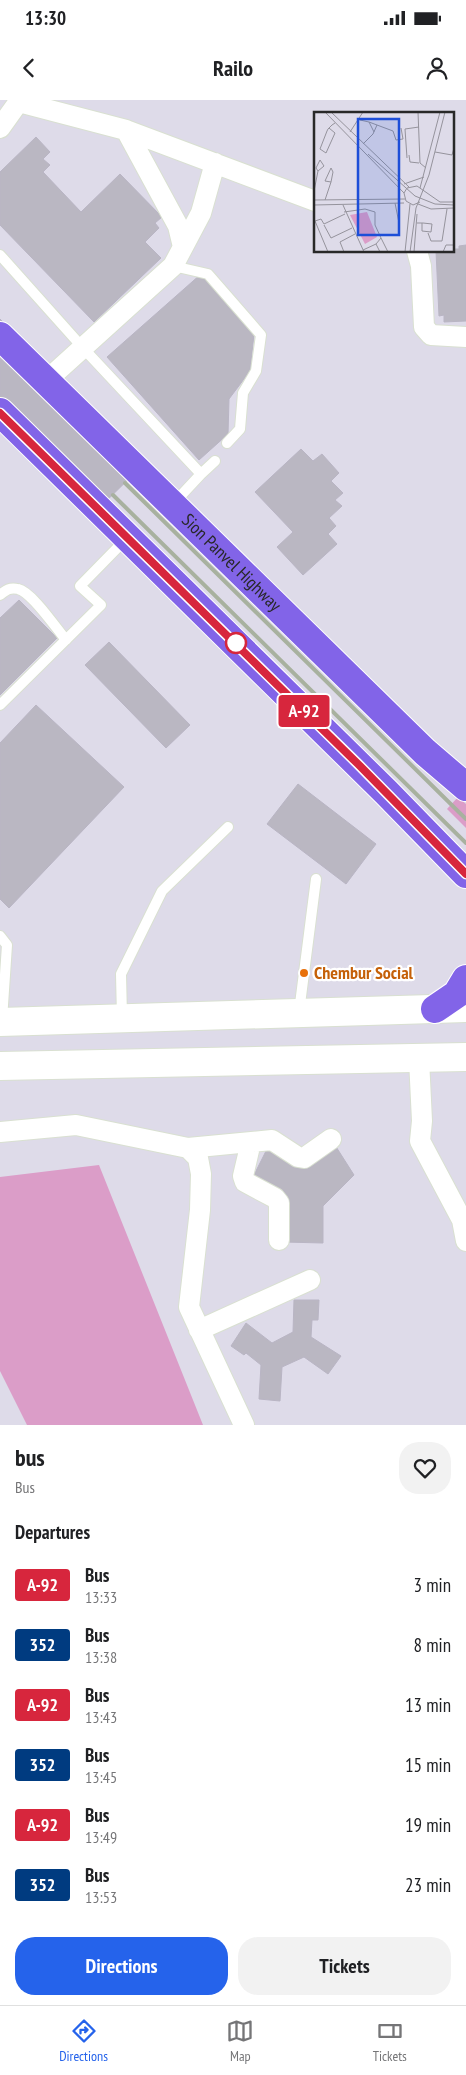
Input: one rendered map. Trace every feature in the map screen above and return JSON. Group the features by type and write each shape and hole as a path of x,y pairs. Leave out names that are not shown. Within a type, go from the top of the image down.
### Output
{"highway":[{"name":"Sion Panvel Highway","path":"0,336 425,752 466,786"},
{"path":"0,412 379,785 466,874"},
{"path":"435,1008 457,994 466,979"}],"main road":[{"path":"1,1022 466,1008"},
{"path":"0,1066 466,1058"}],"street":[{"path":"0,128 19,101 126,130 314,201"},
{"path":"126,130 178,226 183,247"},
{"path":"46,381 174,266 201,213 215,163"},
{"path":"417,252 421,266 424,326 431,335 466,337"},
{"path":"419,1059 422,1121 420,1141 462,1220 466,1241"},
{"path":"0,1132 76,1125 188,1148 272,1140 304,1158 331,1139"},
{"path":"251,1142 243,1176 245,1182 275,1198 279,1203 279,1240"},
{"path":"188,1148 198,1158 202,1174 200,1210 189,1307 244,1425"},
{"path":"199,1330 310,1280"}],"lane":[{"path":"0,254 201,474"},
{"path":"174,266 208,274 261,335 256,371 243,392 240,429 228,443"},
{"path":"172,504 215,461"},
{"path":"0,705 101,605 80,586 128,537"},
{"path":"0,595 9,588 20,589 31,598 66,640"},
{"path":"122,1018 122,974 162,891 228,827"},
{"path":"299,1013 316,879"},
{"path":"0,936 8,945 1,1022"}],"shaded area":[{"path":"458,797 466,804 466,828 447,809"},
{"path":"99,1165 203,1425 27,1425 0,1371 0,1177"}],"building":[{"path":"36,137 50,152 43,159 50,165 43,172 81,212 120,174 162,217 155,223 159,228 145,242 161,258 94,322 0,225 0,172"},
{"path":"466,245 466,321 444,322 444,315 439,316 436,252 454,252 454,249 459,249 459,246"},
{"path":"201,274 254,334 250,371 229,399 228,434 199,460 107,357"},
{"path":"0,319 144,464 93,514 0,420"},
{"path":"301,449 313,461 322,454 339,473 331,481 343,493 335,500 342,506 329,518 336,526 328,534 337,544 303,575 277,547 293,532 255,492"},
{"path":"19,600 57,638 0,695 0,618"},
{"path":"109,642 190,725 166,748 85,665"},
{"path":"36,705 124,787 9,908 0,899 0,743"},
{"path":"298,784 376,844 346,884 267,824"},
{"path":"333,1142 354,1175 323,1206 323,1243 284,1242 285,1198 251,1181 270,1143 301,1165"},
{"path":"294,1300 319,1300 318,1320 312,1320 311,1337 341,1356 328,1374 304,1357 282,1367 280,1401 259,1399 261,1365 246,1353 244,1355 231,1346 246,1323 272,1343 293,1332"}],"railway":[{"path":"125,483 466,819"},
{"path":"113,495 466,843"}],"bus line":[{"name":"A-92","path":"0,413 358,764 466,874"}],"place":[{"name":"Chembur Social","path":"304,973"}]}
